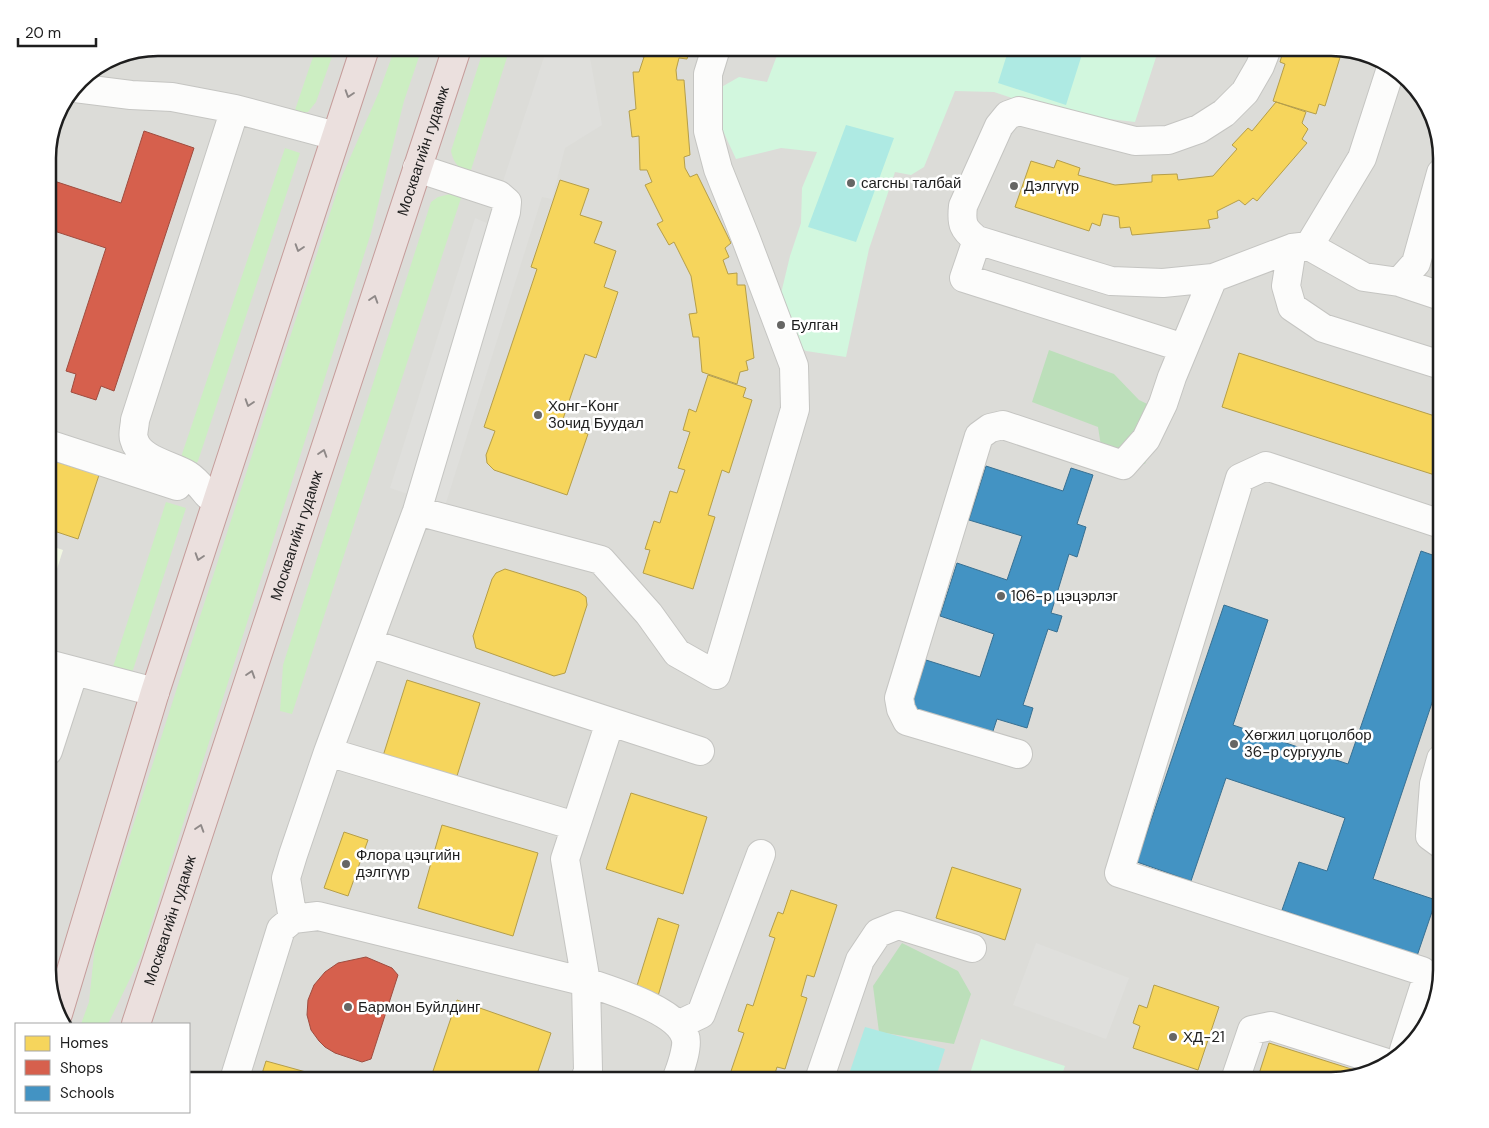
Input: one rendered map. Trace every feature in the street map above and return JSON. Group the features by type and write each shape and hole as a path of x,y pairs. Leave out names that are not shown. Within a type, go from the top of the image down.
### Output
{"highway":[{"path":"62,1002 213,496 361,56"},
{"name":"Москвагийн гудамж","path":"136,1023 453,56"}],"street":[{"path":"418,511 601,560 648,614 677,653 716,676 795,409 794,366 718,169 708,131 708,74 714,56"},
{"path":"1264,56 1245,92 1224,113 1199,129 1168,140 1135,141 1019,111 1008,115 999,126 963,206 962,221 967,232 977,240 1111,281 1163,283 1213,278 1301,247 1364,277 1399,282 1433,293"},
{"path":"1389,74 1362,158 1301,247 1286,286 1292,307 1323,328 1433,362"},
{"path":"83,89 132,95 172,97 235,109 336,136"},
{"path":"213,496 188,474 153,459 138,449 133,438 135,420 235,109"},
{"path":"293,919 286,878 328,752 418,511 506,212 507,202 499,195 417,168"},
{"path":"1399,282 1416,262 1433,204"},
{"path":"977,240 964,278 1184,348"},
{"path":"1018,754 907,721 901,709 899,698 979,436 990,428 1003,424 1123,465 1146,439 1213,278"},
{"path":"56,447 213,496"},
{"path":"1408,1036 1426,981 1422,971 1119,873 1240,478 1266,466 1433,521"},
{"path":"369,643 700,751"},
{"path":"56,666 155,692"},
{"path":"56,726 74,671"},
{"path":"587,1072 586,982 565,859 610,722"},
{"path":"328,752 575,826"},
{"path":"1433,797 1430,836 1433,838"},
{"path":"678,1025 701,1014 761,854"},
{"path":"237,1072 281,930 293,919 318,916 586,982 622,994 654,1008 678,1025 686,1037 684,1060 679,1072"},
{"path":"823,1072 860,960 878,933 898,925 972,948"},
{"path":"1238,1072 1252,1030 1271,1026 1378,1060"}],"shaded area":[{"path":"151,56 1338,56 1364,62 1393,77 1416,101 1425,119 1432,145 1433,158 1433,977 1427,1003 1416,1027 1388,1055 1364,1066 1351,1070 1331,1072 190,1072 190,1023 71,1023 58,990 56,977 56,703 63,667 56,664 56,151 62,125 77,96 96,77 119,64"},
{"path":"544,56 590,56 602,125 565,148 552,199 542,197 445,506 390,488 475,218 489,224"},
{"path":"1006,56 1081,56 1066,105 998,83"},
{"name":"сагсны талбай","path":"846,125 894,138 856,242 808,227"},
{"path":"56,548 63,550 56,572"},
{"path":"1036,943 1129,978 1106,1039 1013,1005"},
{"path":"865,1027 945,1049 938,1072 850,1072"}],"green space":[{"path":"313,56 332,56 316,102 308,112 295,110"},
{"path":"392,56 419,56 404,101 371,233 141,956 108,1023 81,1023 89,1002 95,945 176,691 342,176 379,92"},
{"path":"481,56 507,56 470,173 457,165 451,151"},
{"path":"777,56 1156,56 1135,122 1058,113 994,92 955,91 924,167 911,175 895,172 869,249 846,357 806,351 784,337 778,306 790,256 801,223 802,188 817,152 781,148 736,159 723,131 718,89 739,77 767,82"},
{"path":"285,148 300,153 198,461 193,468 177,469"},
{"path":"454,193 462,195 292,714 280,711 283,665 431,202 438,197"},
{"path":"1049,350 1114,374 1139,400 1166,413 1145,464 1101,446 1098,427 1032,402"},
{"path":"166,502 186,508 131,676 112,670"},
{"path":"902,943 958,971 971,994 954,1044 879,1032 873,986"},
{"path":"981,1039 1065,1066 1063,1072 971,1072"}],"building: Homes":[{"path":"640,56 688,56 687,59 679,58 676,70 677,80 684,80 690,155 684,157 685,168 690,177 697,174 731,243 725,248 729,257 723,260 728,274 737,273 737,285 745,285 754,358 746,361 748,370 740,372 737,384 702,372 699,337 693,337 689,314 697,313 691,276 674,242 669,245 657,224 663,221 645,185 652,182 647,170 640,170 639,136 632,137 629,111 636,109 633,72 639,72 644,57"},
{"path":"1282,56 1340,56 1325,106 1319,104 1316,114 1273,101 1285,64 1280,62"},
{"path":"1276,102 1306,112 1302,123 1308,129 1302,139 1307,143 1257,201 1253,198 1245,205 1239,200 1217,211 1218,218 1208,220 1210,228 1132,235 1130,227 1120,228 1119,217 1103,214 1100,226 1092,223 1089,231 1015,207 1031,161 1054,168 1057,160 1080,168 1078,175 1115,185 1152,182 1152,175 1177,174 1178,180 1213,176 1237,149 1232,145 1248,128 1252,131"},
{"path":"560,180 589,189 580,215 602,222 594,243 616,251 604,287 618,292 596,358 585,354 561,425 588,434 567,495 494,470 487,463 486,455 495,431 484,427 537,269 531,267"},
{"path":"1239,353 1433,415 1433,474 1222,407"},
{"path":"708,375 746,388 743,397 752,400 729,473 722,470 708,515 715,517 693,589 643,573 650,550 645,549 654,521 660,523 670,491 677,493 685,470 678,468 690,432 683,430 689,409 696,412"},
{"path":"56,462 99,475 78,539 56,532"},
{"path":"505,569 579,592 586,597 587,605 565,673 554,676 476,648 473,636 492,579 496,573"},
{"path":"407,680 480,703 456,779 383,756"},
{"path":"631,793 707,817 683,894 606,869"},
{"path":"442,825 538,853 513,936 418,908"},
{"name":"Флора цэцгийн дэлгүүр","path":"344,832 368,840 348,896 324,888"},
{"path":"952,867 1021,889 1005,940 936,918"},
{"path":"791,890 837,905 814,977 807,975 801,996 807,998 785,1069 777,1067 775,1072 731,1072 744,1033 738,1031 747,1004 753,1006 775,938 769,936 778,912 783,914"},
{"path":"658,918 679,925 658,996 636,989"},
{"name":"ХД-21","path":"1154,985 1219,1007 1198,1070 1133,1048 1140,1026 1133,1023 1139,1005 1147,1008"},
{"path":"457,1000 551,1033 538,1072 433,1072"},
{"path":"1269,1043 1353,1069 1331,1072 1260,1072"},
{"path":"266,1061 306,1072 263,1072"}],"building: Shops":[{"path":"144,131 194,148 114,391 101,386 96,400 71,392 76,374 66,371 106,248 56,232 56,182 121,203"},
{"name":"Бармон Буйлдинг","path":"366,957 392,968 398,975 371,1059 362,1062 335,1053 325,1047 311,1030 307,1015 308,1000 314,985 325,972 338,963"}],"building: Schools":[{"name":"106-р цэцэрлэг","path":"986,466 1063,491 1071,468 1093,475 1077,524 1086,527 1077,557 1069,554 1051,613 1062,616 1057,632 1048,629 1023,705 1033,708 1027,728 997,719 990,740 909,715 926,660 980,677 994,634 940,616 957,563 1007,580 1022,536 969,520"},
{"name":"Хөгжил цогцолбор 36-р сургууль","path":"1421,551 1433,555 1433,700 1373,879 1433,899 1433,909 1417,956 1282,910 1299,862 1327,871 1345,818 1226,778 1191,881 1137,862 1224,605 1268,620 1233,725 1348,764"}],"place":[{"name":"сагсны талбай","path":"851,183"},
{"name":"Дэлгүүр","path":"1014,186"},
{"name":"Булган","path":"781,325"},
{"name":"Хонг-Kонг 3очид Буудал","path":"538,415"},
{"name":"106-р цэцэрлэг","path":"1001,596"},
{"name":"Хөгжил цогцолбор 36-р сургууль","path":"1234,744"},
{"name":"Флора цэцгийн дэлгүүр","path":"346,864"},
{"name":"Бармон Буйлдинг","path":"348,1007"},
{"name":"ХД-21","path":"1173,1037"}]}
